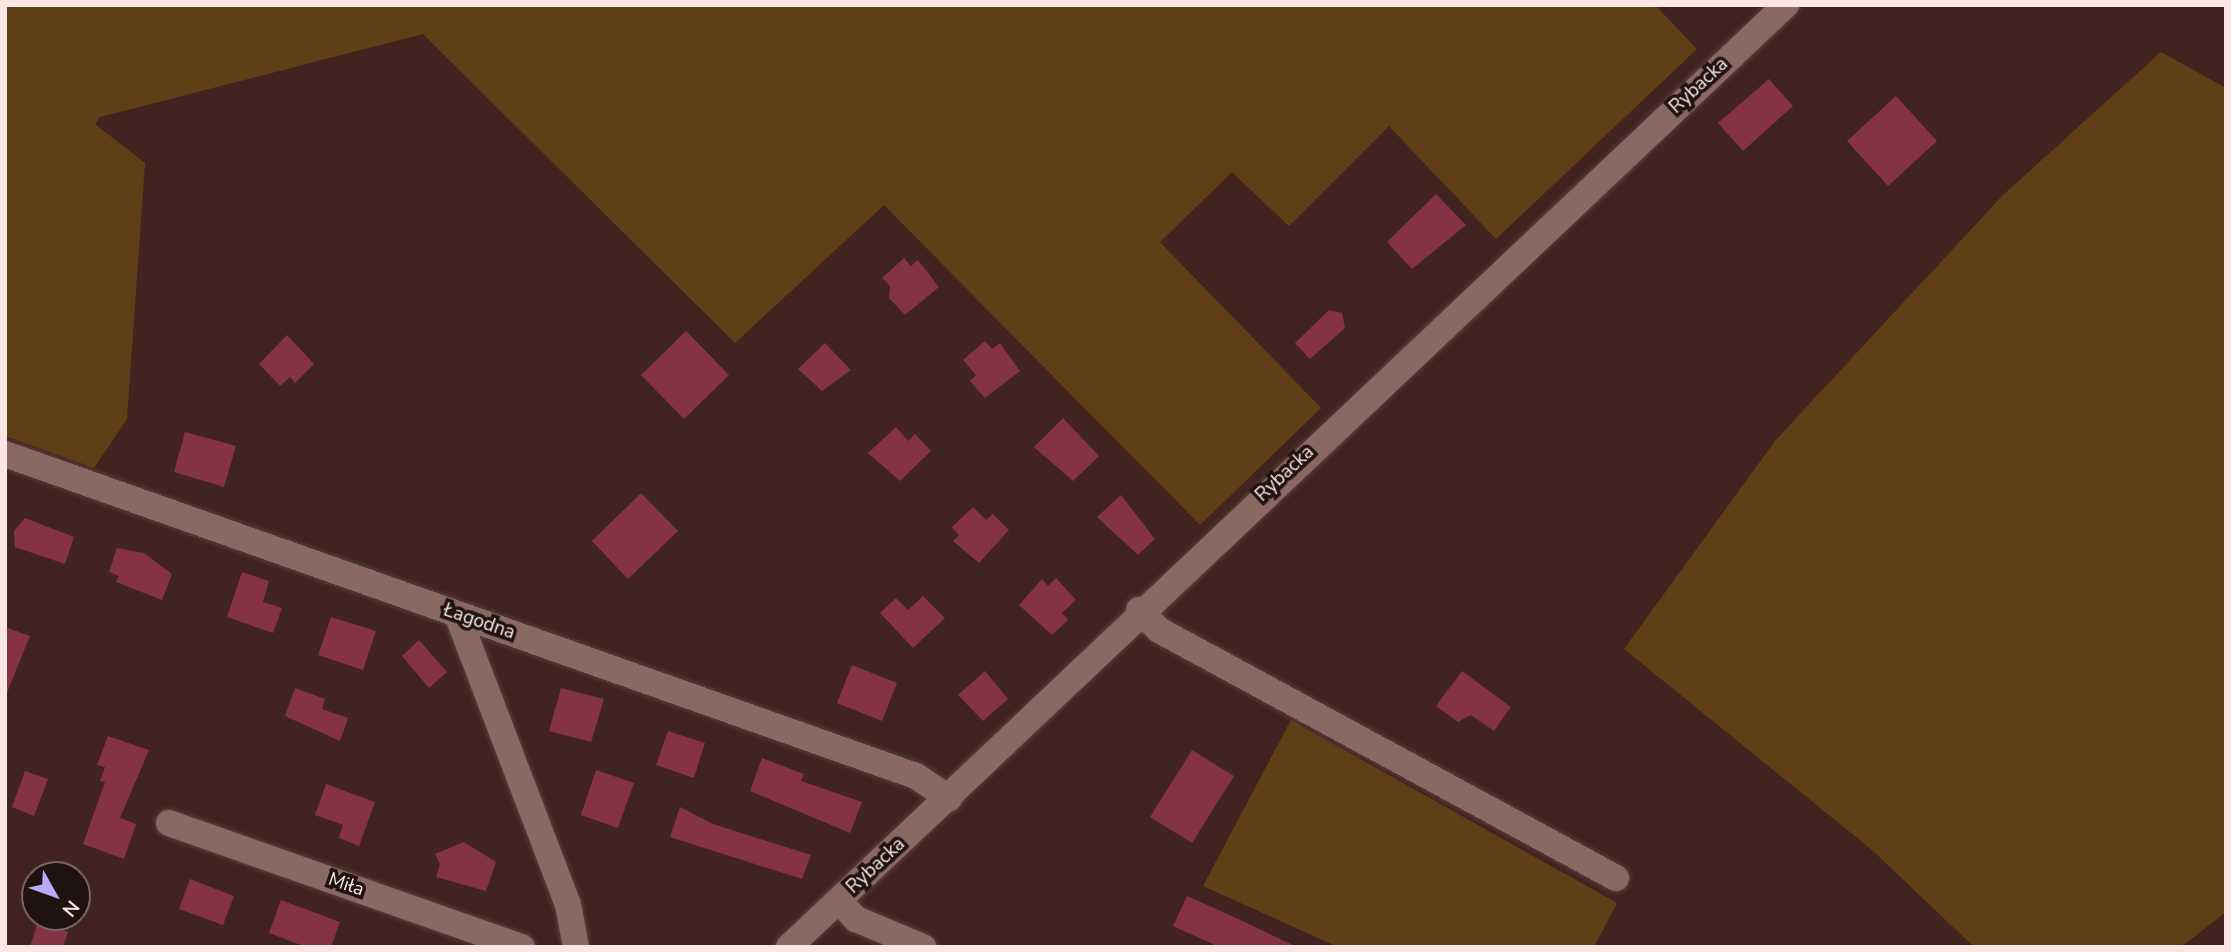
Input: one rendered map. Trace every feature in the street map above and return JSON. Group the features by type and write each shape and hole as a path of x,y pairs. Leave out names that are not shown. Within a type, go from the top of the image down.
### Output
{"street":[{"name":"Rybacka","path":"789,947 949,798 1139,610 1786,5"},
{"name":"Łagodna","path":"5,454 916,776 949,798"},
{"path":"1139,610 1159,630 1616,878"},
{"path":"457,614 568,904 576,947"},
{"name":"Miła","path":"169,822 522,947"},
{"path":"839,901 856,919 923,947"}],"shaded area":[{"path":"5,5 1655,5 1697,49 1496,239 1389,126 1289,226 1232,172 1160,242 1321,408 1200,525 884,205 735,343 423,34 100,117 95,124 145,163 127,419 94,468 5,436"},
{"path":"2161,52 2226,88 2226,912 2181,947 1974,947 1872,850 1624,649 1775,441 2002,196"},
{"path":"1291,720 1617,903 1594,947 1338,947 1203,886"}],"building":[{"path":"1769,79 1793,106 1743,151 1718,123"},
{"path":"1896,96 1937,141 1888,186 1847,141"},
{"path":"1436,194 1466,225 1412,269 1387,242"},
{"path":"904,258 911,266 918,260 939,287 905,315 889,298 890,286 882,278"},
{"path":"1329,310 1342,313 1345,328 1310,359 1295,343"},
{"path":"686,331 729,375 684,419 641,375"},
{"path":"287,335 314,364 295,383 290,377 280,386 259,364"},
{"path":"985,341 992,349 1000,343 1020,371 985,398 970,381 976,375 963,360"},
{"path":"825,343 851,370 822,391 798,369"},
{"path":"1063,418 1099,456 1073,481 1034,447"},
{"path":"896,427 908,441 915,434 931,451 900,481 868,453"},
{"path":"185,432 236,446 224,487 174,472"},
{"path":"641,493 678,531 628,579 592,541"},
{"path":"1121,495 1155,539 1138,555 1097,517"},
{"path":"973,507 986,520 993,514 1009,530 979,563 953,541 959,535 952,527"},
{"path":"25,518 74,537 65,564 15,547 14,531"},
{"path":"117,548 144,553 172,574 162,600 116,582 119,576 109,572"},
{"path":"242,572 269,581 263,602 282,608 273,633 227,617"},
{"path":"1056,578 1076,600 1062,613 1068,620 1052,635 1019,605 1042,579 1048,586"},
{"path":"923,596 945,618 913,648 880,613 896,598 908,610"},
{"path":"331,617 376,631 363,670 318,655"},
{"path":"5,627 30,636 6,695 5,695"},
{"path":"419,640 447,672 429,688 402,656"},
{"path":"852,665 897,683 882,721 837,703"},
{"path":"985,671 1008,699 983,721 958,695"},
{"path":"1462,671 1511,707 1494,731 1471,715 1458,722 1436,706"},
{"path":"295,688 325,699 322,709 348,718 340,741 285,716"},
{"path":"561,688 604,699 591,742 549,731"},
{"path":"668,731 705,743 694,778 656,765"},
{"path":"108,736 149,750 120,818 136,824 124,859 83,844 105,782 100,781 105,767 97,765"},
{"path":"1192,750 1234,776 1192,843 1150,817"},
{"path":"762,758 804,774 801,781 862,802 850,833 750,791"},
{"path":"596,770 634,783 618,828 581,815"},
{"path":"25,771 48,779 34,816 12,807"},
{"path":"326,784 375,802 359,846 339,838 343,825 315,815"},
{"path":"680,807 713,824 811,855 802,879 670,837"},
{"path":"464,842 496,862 486,891 436,877 440,864 435,854"},
{"path":"190,879 234,896 223,925 179,909"},
{"path":"1187,896 1297,947 1219,947 1173,926"},
{"path":"281,900 340,922 331,947 306,947 269,933"},
{"path":"35,931 68,932 63,947 30,947"}]}
